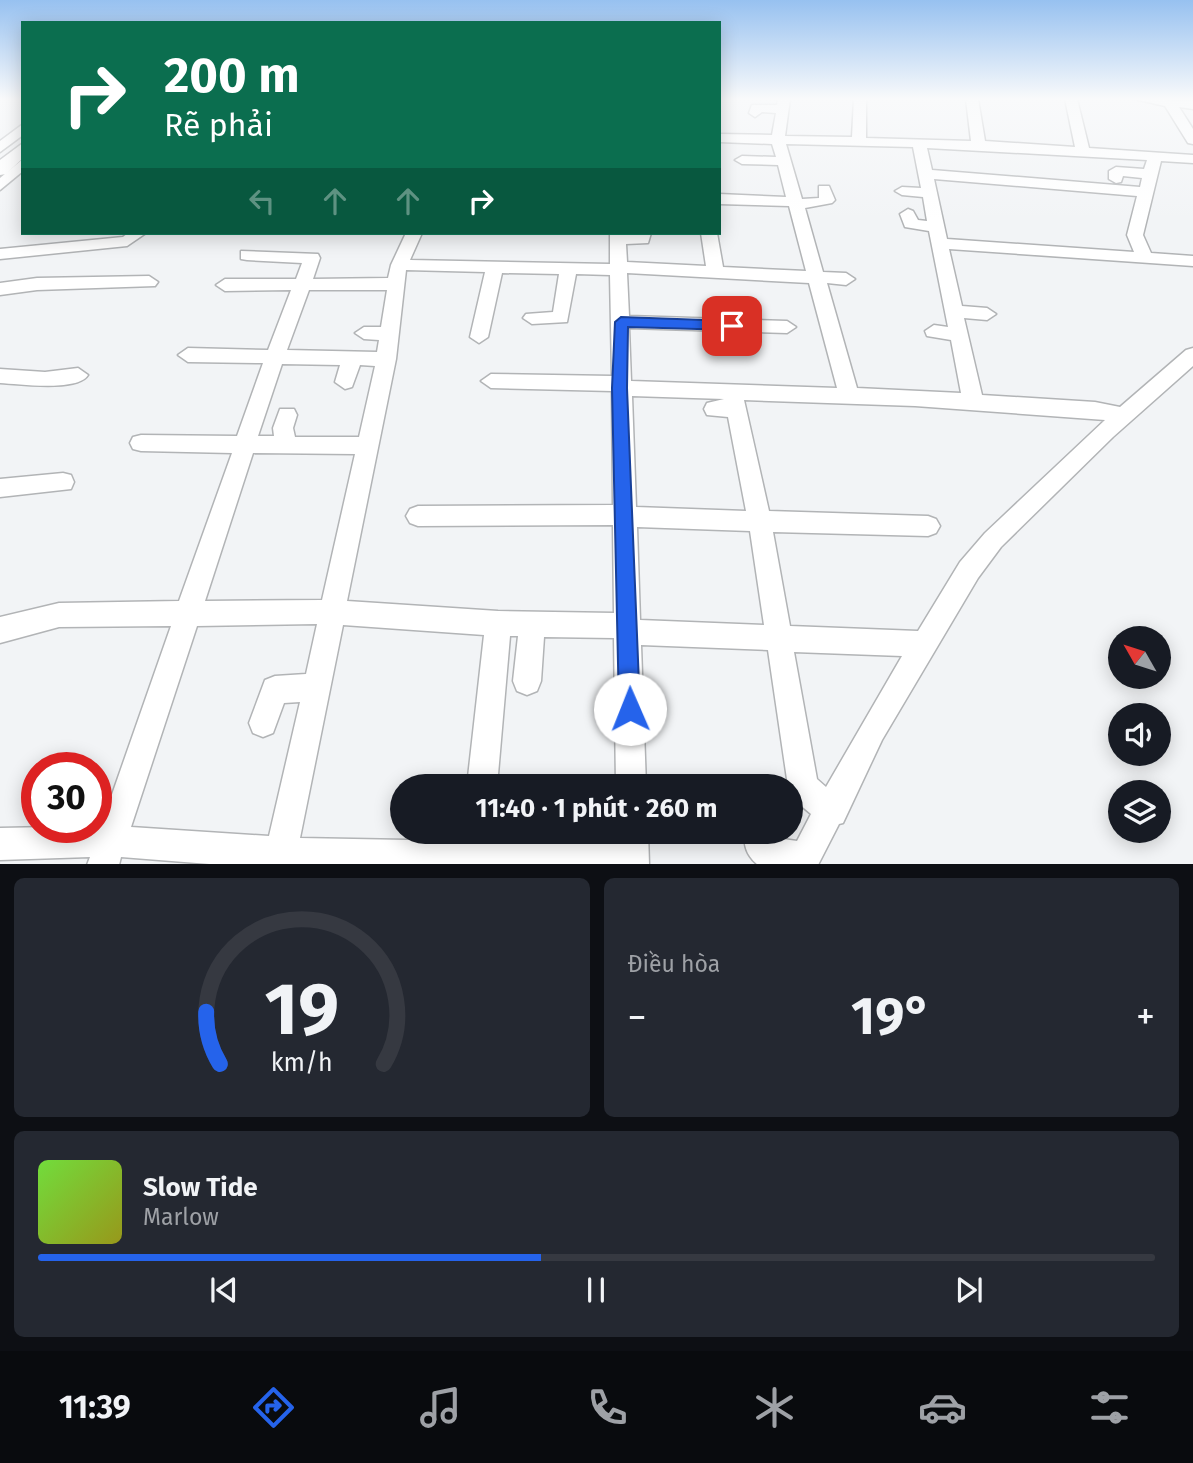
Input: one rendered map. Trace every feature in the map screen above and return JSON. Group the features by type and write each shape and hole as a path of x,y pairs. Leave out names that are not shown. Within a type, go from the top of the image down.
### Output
{"street":[{"path":"9,163 18,139"},
{"path":"758,139 921,150"},
{"path":"859,139 859,144"},
{"path":"978,139 979,145"},
{"path":"1080,139 1083,150"},
{"path":"778,140 849,395"},
{"path":"893,149 899,154 979,145 1083,150 1113,165 1155,156 1193,159"},
{"path":"921,150 973,402"},
{"path":"1144,256 1135,235 1155,156"},
{"path":"742,160 783,161"},
{"path":"1113,165 1116,172 1151,174"},
{"path":"926,174 1148,192"},
{"path":"721,199 824,202 827,200 824,189"},
{"path":"902,191 930,193"},
{"path":"908,214 911,224 938,235 1034,249 1193,261"},
{"path":"1031,231 1041,268"},
{"path":"0,254 127,241 135,235"},
{"path":"281,859 330,612 386,359 398,274 413,235"},
{"path":"631,774 618,236 642,240 644,235"},
{"path":"709,235 714,265"},
{"path":"107,853 275,356 312,258 293,249 260,250"},
{"path":"1102,254 1110,265 1107,273"},
{"path":"695,255 714,265"},
{"path":"225,285 301,285 495,267 568,269 714,265 846,279"},
{"path":"479,337 495,267"},
{"path":"532,318 569,319 568,269"},
{"path":"0,289 37,284 149,282"},
{"path":"954,311 987,314"},
{"path":"621,322 787,327"},
{"path":"934,331 959,335"},
{"path":"364,333 390,334"},
{"path":"188,355 386,359"},
{"path":"760,844 768,853 803,861 832,812 872,730 969,570 993,540 1193,355"},
{"path":"345,382 352,358"},
{"path":"0,376 45,379 78,375"},
{"path":"491,381 620,386 735,401 849,395 1095,410 1124,416"},
{"path":"714,409 735,401"},
{"path":"735,401 760,522 803,787 832,812"},
{"path":"286,445 283,428 287,415"},
{"path":"141,443 366,446"},
{"path":"0,488 63,482"},
{"path":"418,516 624,516 928,526"},
{"path":"0,630 59,615 187,616 330,612 926,644"},
{"path":"483,774 498,623"},
{"path":"527,681 532,624"},
{"path":"263,723 275,690 315,687"},
{"path":"0,844 107,853 281,859 475,851 632,852"}],"route":[{"path":"630,709 620,388 621,322 732,326"}]}
